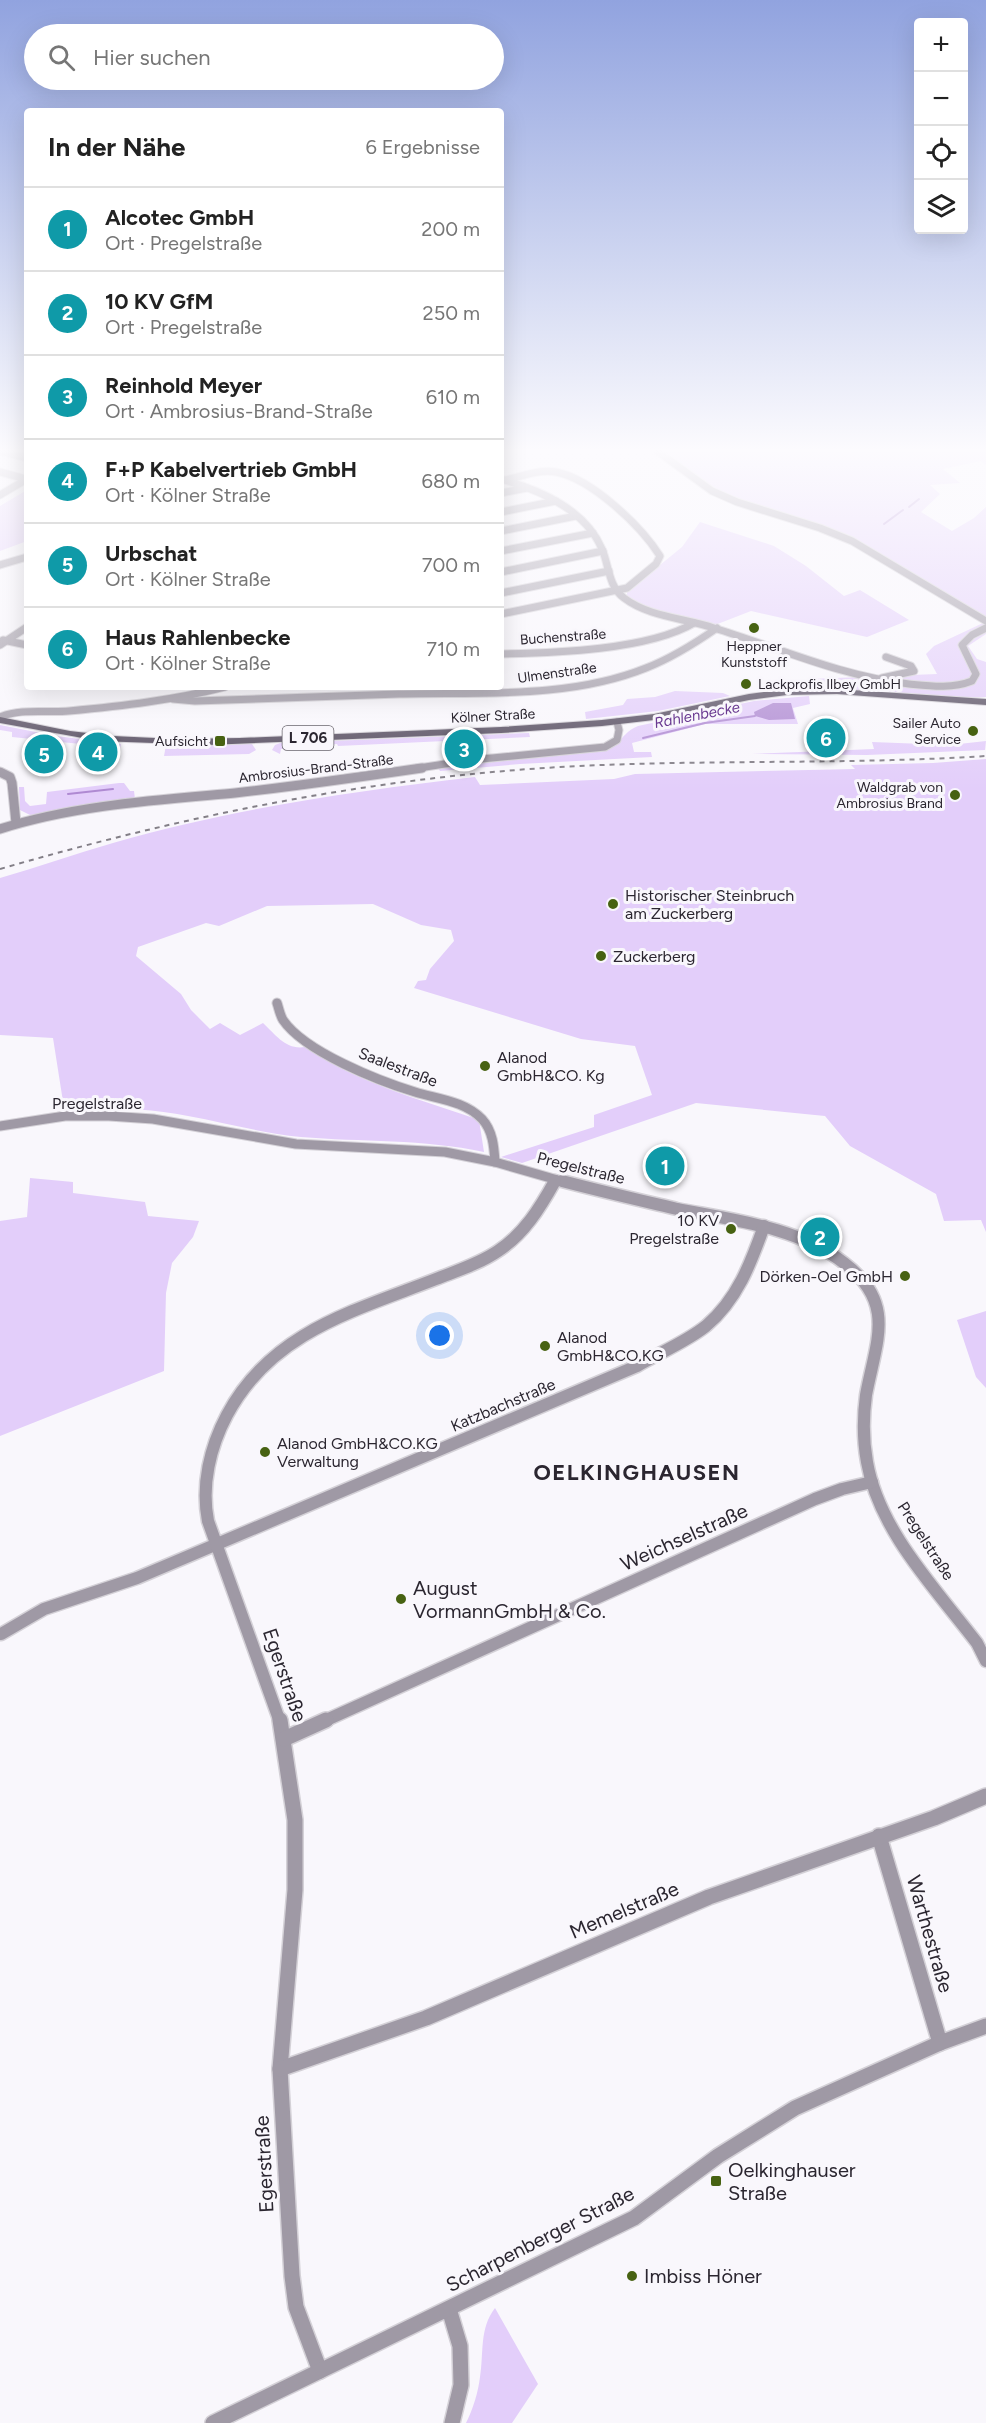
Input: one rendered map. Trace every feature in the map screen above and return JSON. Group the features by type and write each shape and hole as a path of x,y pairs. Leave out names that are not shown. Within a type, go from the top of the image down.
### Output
{"main road":[{"name":"Kölner Straße","path":"0,719 70,734 154,741 454,732 617,722 660,716 748,697 798,692 843,691 948,702 986,702"}],"street":[{"path":"504,571 540,564"},
{"path":"607,564 617,590 639,608 717,628 810,664 870,680 943,687 974,680 976,674 962,645 967,639 986,628"},
{"path":"504,613 627,588 656,564"},
{"path":"891,564 986,621"},
{"path":"504,592 609,571"},
{"name":"Buchenstraße","path":"504,654 615,647 678,631 694,623"},
{"name":"Ulmenstraße","path":"173,699 195,701 487,694 551,690 590,684 638,671 683,652 717,628"},
{"path":"2,642 24,629"},
{"path":"2,642 24,645"},
{"path":"870,680 914,671 911,666 886,657"},
{"path":"0,719 10,714 152,703 212,690"},
{"name":"Ambrosius-Brand-Straße","path":"0,829 16,823 141,802 301,786 471,760 605,747 617,740 620,730 617,722"},
{"path":"0,772 10,777 13,786 16,823"},
{"name":"Saalestraße","path":"277,1003 282,1018 292,1029 346,1064 380,1079 449,1101 476,1113 491,1133 495,1162"},
{"name":"Pregelstraße","path":"0,1126 52,1118 132,1117 175,1122 296,1144 421,1150 495,1162 556,1180 668,1207 764,1226 811,1245 849,1266 860,1276 874,1299 882,1324 866,1398 863,1437 872,1482 906,1545 976,1643 986,1661"},
{"name":"Egerstraße","path":"320,2371 306,2340 296,2307 292,2276 280,2068 295,1890 295,1820 278,1712 215,1546 206,1511 206,1487 210,1461 226,1414 256,1372 273,1356 310,1329 418,1287 498,1251 530,1225 556,1180"},
{"name":"Katzbachstraße","path":"1,1634 44,1609 137,1578 637,1366 705,1327 723,1309 749,1269 764,1226"},
{"name":"Weichselstraße","path":"284,1739 815,1499 842,1489 872,1482"},
{"name":"Memelstraße","path":"280,2068 426,2018 709,1897 934,1818 986,1796"},
{"name":"Warthestraße","path":"879,1836 940,2043"},
{"name":"Scharpenberger Straße","path":"213,2423 634,2218 718,2156 795,2108 940,2043 986,2026"},
{"path":"448,2309 460,2346 461,2385 452,2423"}],"shaded area":[{"path":"661,564 803,564 844,596 860,590 909,620 867,637 751,611 715,625 641,606 627,596 627,592"},
{"path":"898,564 986,564 986,617"},
{"path":"983,623 986,625 986,634 968,646 977,659 986,662 986,697 934,696 830,688 778,688 810,679 937,674 926,654 934,646"},
{"path":"675,691 723,693 730,696 658,711 586,719 585,712 623,705 627,699 655,697"},
{"path":"809,696 810,704 793,708 798,724 705,724 632,743 634,752 651,752 652,757 440,771 438,768 605,750 638,726 754,701"},
{"path":"773,703 791,703 795,719 769,720 755,716 754,712"},
{"path":"0,725 56,736 121,744 120,748 12,737 12,732 0,730"},
{"path":"529,733 530,737 338,746 337,744 281,749 280,754 272,750 280,743"},
{"path":"986,741 985,750 867,755 752,754 874,749 872,742 950,745"},
{"path":"252,744 256,750 249,754 164,756 166,745"},
{"path":"986,759 986,1232 981,1220 944,1221 936,1194 850,1146 825,1116 696,1103 522,1163 501,1157 594,1127 594,1115 652,1095 635,1046 581,1039 414,988 418,981 426,980 430,969 454,941 451,930 421,925 373,904 267,906 219,926 206,923 138,947 136,956 181,994 191,1010 210,1029 220,1023 240,1035 263,1023 287,1044 305,1047 346,1071 479,1120 484,1152 416,1143 301,1137 157,1111 64,1108 53,1038 0,1035 0,878 113,843 202,820 293,802 475,777 480,785 614,779 635,774 855,769 851,765"},
{"path":"124,783 130,791 134,791 135,799 30,815 20,810 19,787 24,787 25,801 30,806 46,804 47,792"},
{"path":"30,1178 73,1182 73,1193 145,1202 148,1216 199,1221 193,1237 172,1263 166,1293 164,1371 0,1436 0,1221 27,1217"},
{"path":"986,1311 986,1388 976,1377 957,1320"},
{"path":"495,2308 538,2384 512,2423 466,2423 478,2389 486,2324"}],"waterway":[{"name":"Rahlenbecke","path":"643,738 705,723 755,716"},
{"name":"Rahlenbecke","path":"68,794 113,789"}],"railway":[{"path":"0,869 208,816 277,802 418,780 560,767 986,756"}],"place":[{"name":"Heppner Kunststoff","path":"754,628"},
{"name":"Lackprofis Ilbey GmbH","path":"746,684"},
{"name":"Sailer Auto Service","path":"973,731"},
{"name":"Haus Rahlenbecke","path":"826,738"},
{"name":"Aufsicht","path":"220,741"},
{"name":"Reinhold Meyer","path":"464,749"},
{"name":"F+P Kabelvertrieb GmbH","path":"98,752"},
{"name":"Urbschat","path":"44,754"},
{"name":"Waldgrab von Ambrosius Brand","path":"955,795"},
{"name":"Historischer Steinbruch am Zuckerberg","path":"613,904"},
{"name":"Zuckerberg","path":"601,956"},
{"name":"Alanod GmbH&CO. Kg","path":"485,1066"},
{"name":"Alcotec GmbH","path":"665,1166"},
{"name":"10 KV Pregelstraße","path":"731,1229"},
{"name":"10 KV GfM","path":"820,1237"},
{"name":"Dörken-Oel GmbH","path":"905,1276"},
{"name":"Alanod GmbH&CO.KG","path":"545,1346"},
{"name":"Alanod GmbH&CO.KG Verwaltung","path":"265,1452"},
{"name":"August VormannGmbH & Co.","path":"401,1599"},
{"name":"Oelkinghauser Straße","path":"716,2181"},
{"name":"Imbiss Höner","path":"632,2276"}],"district":[{"name":"OELKINGHAUSEN","path":"637,1472"}]}
